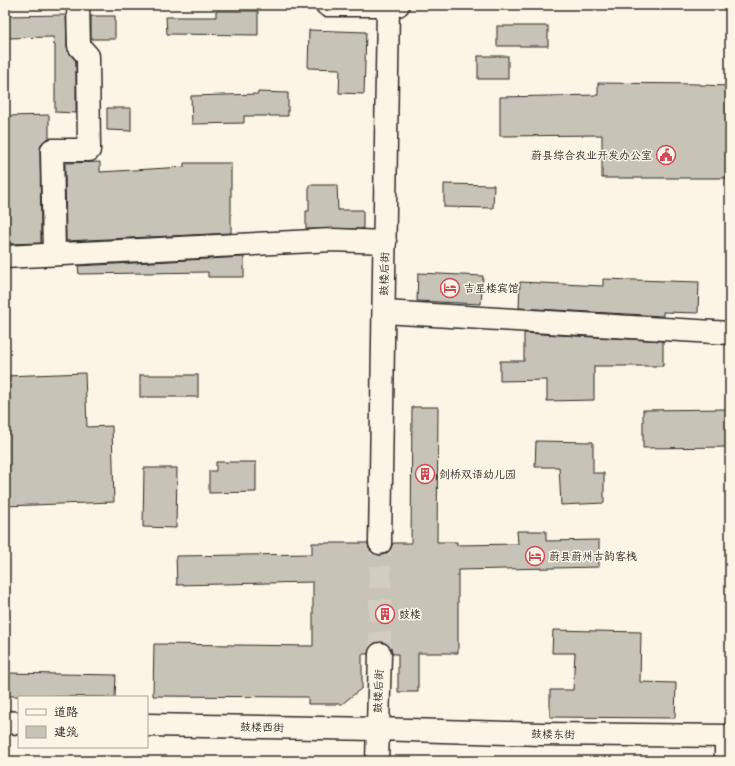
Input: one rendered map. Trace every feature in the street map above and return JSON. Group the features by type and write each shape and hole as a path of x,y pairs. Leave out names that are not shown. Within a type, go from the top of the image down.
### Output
{"street":[{"path":"54,254 52,150 89,150 88,56 79,46 78,5"},
{"path":"327,5 393,6"},
{"name":"鼓楼后街","path":"380,542 385,242 393,6"},
{"path":"5,257 333,240 385,242"},
{"path":"384,312 730,333"},
{"name":"鼓楼后街","path":"377,761 380,654"},
{"path":"5,722 18,723"},
{"name":"鼓楼西街","path":"148,725 377,729"},
{"name":"鼓楼东街","path":"377,729 541,734 728,736"},
{"path":"726,761 728,736"}],"building":[{"path":"216,11 258,11 258,35 167,34 166,17 216,17"},
{"path":"66,15 67,47 70,54 76,61 76,113 55,112 55,45 53,37 5,38 5,16"},
{"path":"91,16 115,16 115,39 91,39"},
{"path":"497,26 548,26 548,46 497,46"},
{"path":"309,30 366,32 364,94 339,93 340,69 308,68"},
{"path":"478,56 508,56 508,79 478,79"},
{"path":"598,83 700,84 730,86 730,178 602,178 602,135 500,136 500,97 598,95"},
{"path":"258,92 288,93 288,116 244,116 244,123 192,124 191,96 258,94"},
{"path":"107,108 131,108 131,131 107,130"},
{"path":"49,115 49,138 41,144 40,150 41,243 5,244 5,116"},
{"path":"100,162 100,172 184,167 184,163 231,163 231,233 66,241 65,163"},
{"path":"444,184 494,185 493,208 444,207"},
{"path":"309,185 337,185 338,210 363,210 363,229 306,229 306,211 309,211"},
{"path":"244,257 244,277 208,277 208,272 79,274 78,266"},
{"name":"吉星楼宾馆","path":"418,273 483,276 481,304 417,301"},
{"path":"603,279 699,282 698,313 663,312 663,316 519,308 520,282 603,286"},
{"path":"524,333 663,341 663,366 594,366 594,400 547,401 547,380 500,381 500,361 524,361"},
{"path":"85,373 87,427 112,426 114,502 5,506 5,376"},
{"path":"140,375 198,375 198,397 140,397"},
{"path":"412,407 438,407 437,542 457,542 457,545 518,544 517,531 546,531 546,541 599,540 599,567 458,570 458,653 418,653 418,692 398,692 398,654 392,654 391,648 387,644 380,642 374,643 370,647 368,654 362,654 362,688 342,704 308,704 308,697 153,696 154,644 313,646 313,582 177,585 176,556 312,554 312,543 368,543 369,549 373,553 380,555 386,554 390,550 393,543 411,543"},
{"path":"730,409 730,447 643,448 643,410"},
{"path":"536,441 593,442 593,473 604,473 604,503 561,505 559,467 535,467"},
{"path":"216,462 256,462 256,492 209,493 209,471 216,471"},
{"path":"144,468 177,468 176,528 143,527"},
{"path":"553,630 641,632 640,682 676,683 675,718 550,717 550,690 573,690 575,653 552,653"},
{"path":"5,673 116,675 115,696 5,696"}],"tunnel":[{"path":"380,543 380,654"}],"place":[{"name":"蔚县综合农业开发办公室","path":"666,155"},
{"name":"吉星楼宾馆","path":"450,288"},
{"name":"剑桥双语幼儿园","path":"425,474"},
{"name":"蔚县蔚州古韵客栈","path":"535,556"},
{"name":"鼓楼","path":"385,614"}]}
